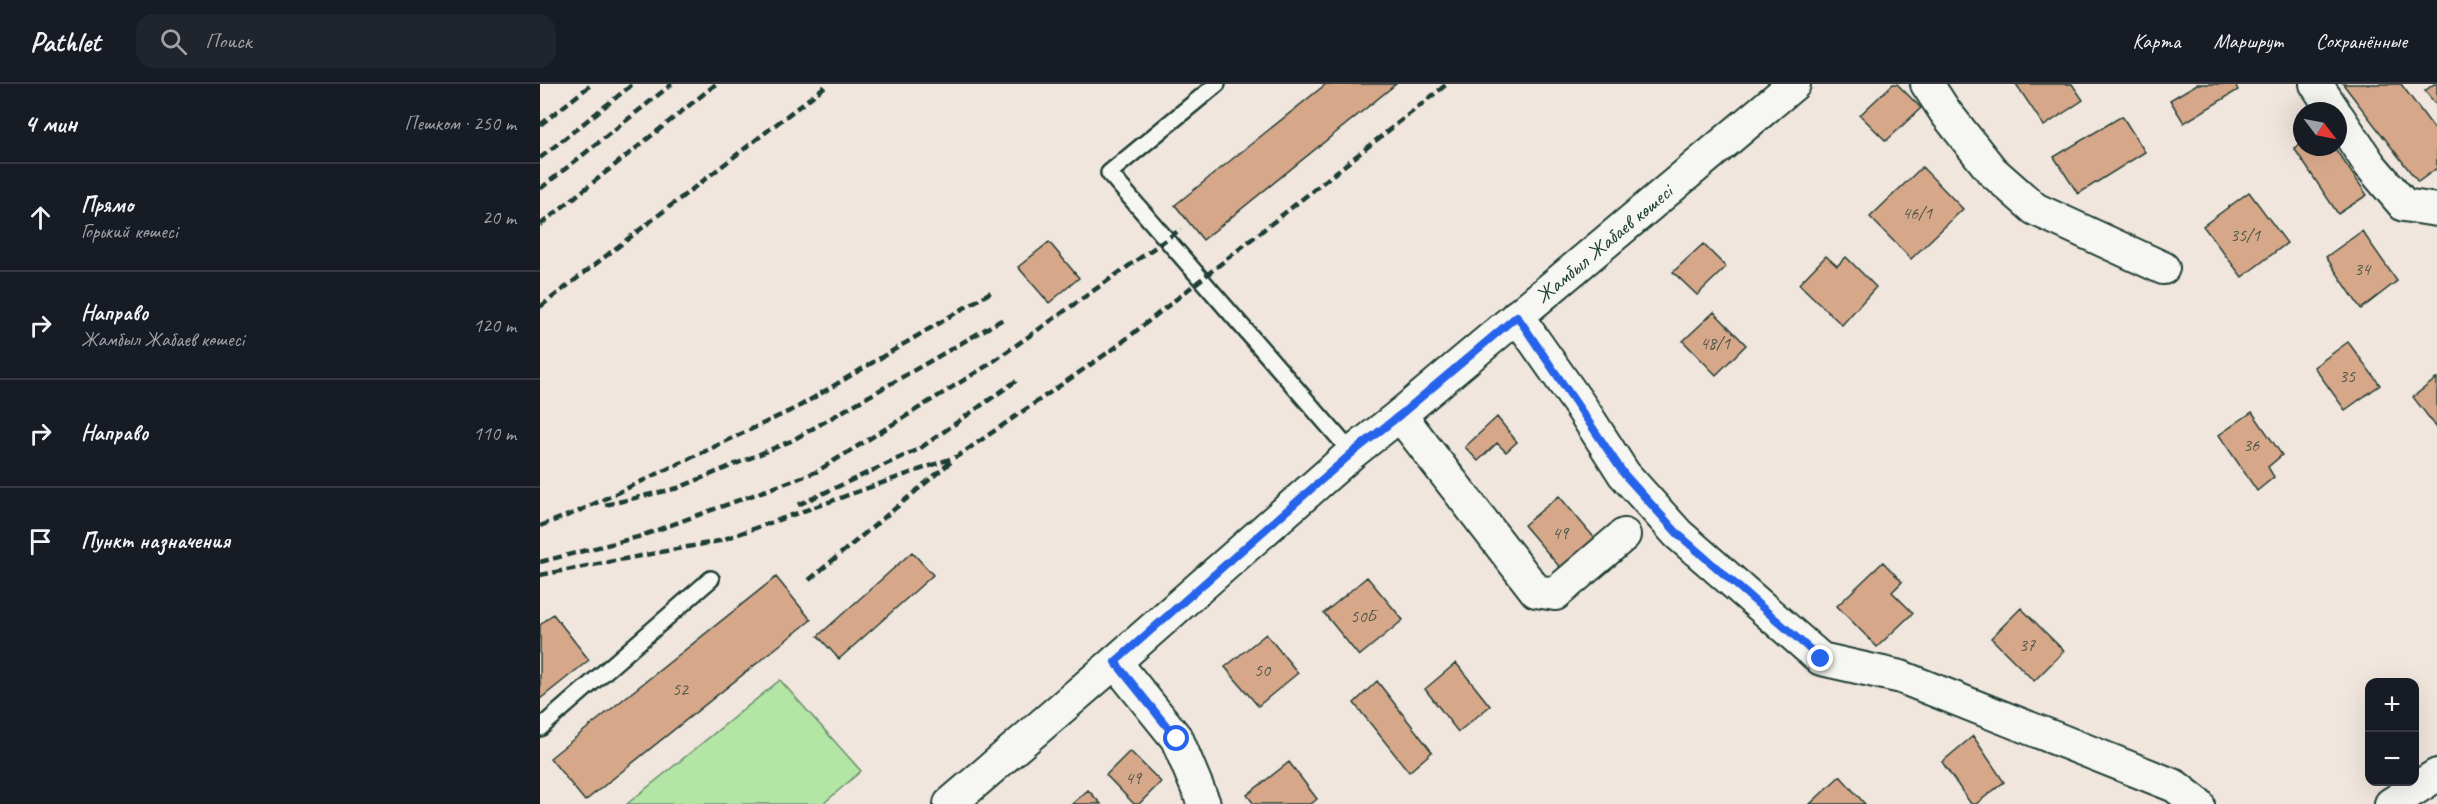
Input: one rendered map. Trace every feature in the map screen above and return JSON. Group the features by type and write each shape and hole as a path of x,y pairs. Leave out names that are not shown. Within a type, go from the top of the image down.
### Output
{"street":[{"name":"Жамбыл Жабаев көшесі","path":"950,804 1352,453 1794,84"},
{"path":"1927,84 1946,113 1992,171 2035,209 2163,268"},
{"path":"2316,84 2328,102"},
{"path":"2347,130 2370,165 2404,205 2437,210"},
{"path":"1517,316 1624,474 1678,534 1821,659 1901,677 2175,786 2198,804"},
{"path":"1400,415 1536,591 1555,594 1624,535"},
{"path":"1115,662 1177,739 1204,804"},
{"path":"2391,804 2437,775"}],"lane":[{"path":"1217,84 1109,173 1352,453"},
{"path":"540,728 711,579"}],"green space":[{"path":"780,680 861,771 823,804 627,804"}],"building":[{"path":"1326,84 1396,84 1203,240 1175,205"},
{"path":"1893,84 1897,84 1921,108 1886,141 1860,115"},
{"path":"2016,84 2072,84 2083,100 2044,126"},
{"path":"2197,84 2235,84 2238,90 2184,123 2170,100"},
{"path":"2343,84 2401,84 2437,132 2437,168 2418,182"},
{"path":"2437,84 2437,106 2425,91"},
{"path":"2122,116 2145,152 2078,194 2054,157"},
{"path":"2299,156 2340,156 2367,195 2338,214"},
{"path":"1922,167 1963,209 1911,259 1870,217"},
{"path":"2249,192 2287,243 2242,277 2203,226"},
{"path":"2362,231 2397,281 2361,309 2326,257"},
{"path":"1049,242 1079,278 1049,303 1018,267"},
{"path":"1703,244 1726,267 1697,295 1673,272"},
{"path":"1826,256 1837,266 1846,257 1876,287 1842,325 1799,284"},
{"path":"1714,312 1746,345 1716,375 1683,341"},
{"path":"2348,342 2380,385 2345,410 2314,367"},
{"path":"2437,378 2437,428 2413,397"},
{"path":"2252,412 2282,455 2268,467 2274,477 2257,491 2219,435"},
{"path":"1497,417 1517,442 1506,452 1497,443 1478,461 1465,447"},
{"path":"1559,496 1597,541 1563,571 1524,525"},
{"path":"912,552 933,575 839,659 818,636"},
{"path":"1883,562 1902,582 1892,592 1913,613 1877,647 1837,606"},
{"path":"776,577 811,620 585,801 550,758"},
{"path":"1367,577 1403,620 1359,656 1324,613"},
{"path":"2021,608 2064,651 2034,681 1991,638"},
{"path":"553,614 589,660 540,699 540,625"},
{"path":"1266,634 1298,673 1258,706 1225,667"},
{"path":"1456,663 1490,706 1458,732 1425,689"},
{"path":"1377,681 1432,752 1409,772 1354,703"},
{"path":"1973,736 2004,782 1976,804 1971,804 1942,762"},
{"path":"1130,751 1161,782 1139,804 1134,804 1106,775"},
{"path":"1289,762 1317,799 1311,804 1254,804 1247,795"},
{"path":"1840,776 1865,804 1810,804"},
{"path":"1088,790 1101,804 1072,804"}],"railway":[{"path":"540,125 592,84"},
{"path":"540,158 633,84"},
{"path":"540,189 672,84"},
{"path":"540,225 716,84"},
{"path":"540,307 828,84"},
{"path":"540,575 719,541 958,456 1116,347 1447,84"},
{"path":"540,562 638,537 816,472 988,365 1181,229"},
{"path":"540,526 579,511 798,407 991,292"},
{"path":"605,505 678,488 791,441 1005,318"},
{"path":"798,505 919,449 1016,381"},
{"path":"809,580 952,461"}],"route":[{"path":"1177,739 1115,662 1352,453 1517,316 1581,407 1624,474 1678,534 1821,659"}]}
